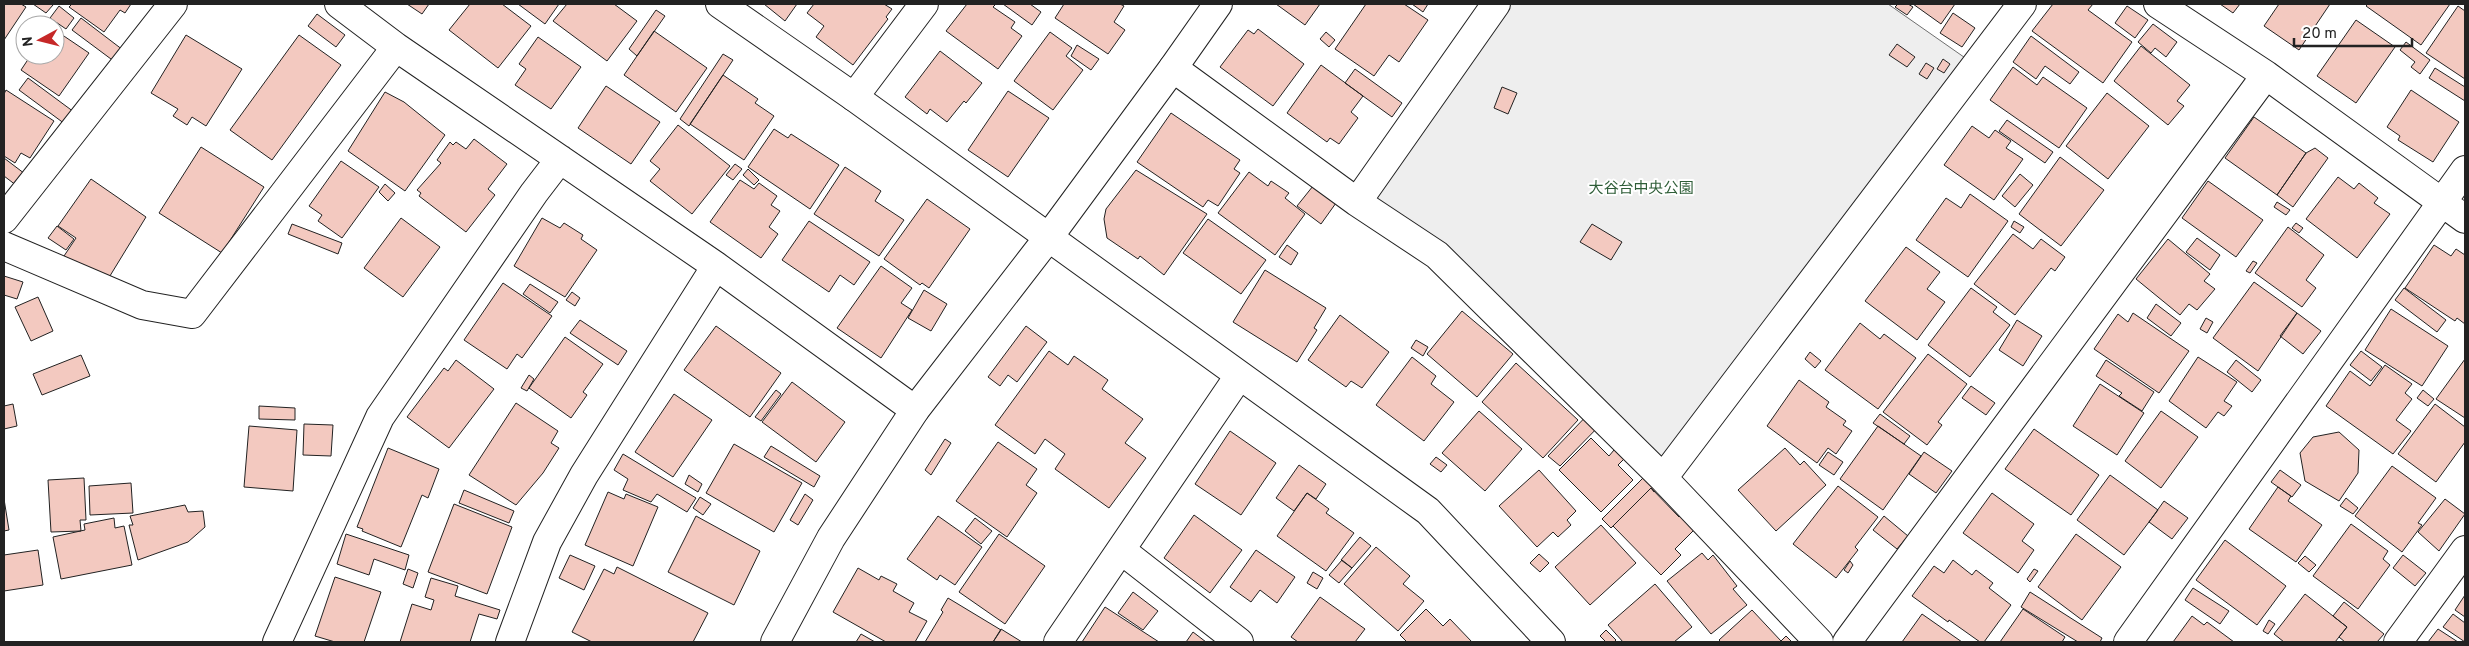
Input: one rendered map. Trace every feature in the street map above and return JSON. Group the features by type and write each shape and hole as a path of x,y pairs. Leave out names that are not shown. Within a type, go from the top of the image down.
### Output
{"street":[{"path":"4,219 173,4"},
{"path":"339,4 396,47 716,266 915,410"},
{"path":"720,4 854,97 1428,511 1551,642"},
{"path":"854,97 924,4"},
{"path":"775,642 831,538 915,410 1048,238 1218,4"},
{"path":"1357,202 1496,4"},
{"path":"1663,478 2022,4"},
{"path":"2158,4 2266,75 2465,219"},
{"path":"4,246 142,305 192,314 396,47"},
{"path":"1173,68 1357,202 1437,255 1663,478 1819,642"},
{"path":"1847,642 2266,75"},
{"path":"277,642 380,416 534,192 560,159"},
{"path":"2128,642 2465,170"},
{"path":"510,642 547,542 579,484 716,266"},
{"path":"1058,642 1239,376"},
{"path":"1121,550 1239,642"},
{"path":"2398,642 2465,550"}],"green space":[{"name":"大谷台中央公園","path":"1503,4 1888,4 1971,62 1662,469 1366,200"}],"building":[{"path":"4,4 21,4 26,7 21,15 15,15 15,24 4,40"},
{"path":"33,4 51,4 53,5 46,13"},
{"path":"72,4 131,4 125,13 120,10 104,32 69,7"},
{"path":"407,4 429,4 422,14"},
{"path":"470,4 502,4 531,26 498,68 449,30"},
{"path":"518,4 559,4 545,24"},
{"path":"567,4 614,4 637,21 607,61 553,21"},
{"path":"764,4 797,4 785,21"},
{"path":"814,4 884,4 892,9 886,17 888,19 853,65 816,37 824,26 807,13"},
{"path":"967,4 996,4 993,7 1015,22 1011,28 1022,36 998,69 946,31"},
{"path":"1003,4 1030,4 1041,12 1032,25"},
{"path":"1064,4 1120,4 1124,6 1114,22 1125,30 1108,54 1055,18"},
{"path":"1276,4 1320,4 1305,25"},
{"path":"1366,4 1404,4 1428,20 1399,62 1389,55 1374,76 1335,49"},
{"path":"1412,4 1428,4 1423,12"},
{"path":"1898,4 1908,4 1913,7 1907,15 1895,7"},
{"path":"1913,4 1955,4 1941,24"},
{"path":"2053,4 2093,4 2088,10 2132,42 2103,83 2032,31"},
{"path":"2220,4 2240,4 2233,13"},
{"path":"2279,4 2330,4 2299,50 2264,26"},
{"path":"2368,4 2450,4 2421,45 2366,6"},
{"path":"59,6 74,18 66,29 65,15 52,15"},
{"path":"2127,6 2148,20 2135,38 2115,23"},
{"path":"2458,6 2465,11 2465,79 2426,53"},
{"path":"656,10 665,16 637,56 629,49"},
{"path":"1953,13 1975,28 1962,47 1940,33"},
{"path":"317,14 345,35 336,47 308,26"},
{"path":"81,18 123,50 115,62 72,30"},
{"path":"2356,20 2395,47 2356,103 2317,76"},
{"path":"2153,24 2177,42 2166,57 2155,48 2151,53 2138,42"},
{"path":"1258,29 1304,64 1273,106 1220,67 1248,30 1254,34"},
{"path":"654,31 707,68 676,112 624,75"},
{"path":"1050,32 1072,48 1066,56 1083,70 1053,110 1014,81"},
{"path":"1326,32 1335,40 1329,47 1320,39"},
{"path":"186,35 242,69 206,126 192,117 187,125 173,116 178,109 151,93"},
{"path":"299,35 341,65 272,160 230,130"},
{"path":"2031,36 2079,72 2070,84 2045,66 2036,79 2013,62"},
{"path":"65,37 89,53 59,96 21,70 24,65 65,65"},
{"path":"538,37 581,67 551,109 515,85 526,69 519,64"},
{"path":"2406,42 2430,60 2420,74 2411,67 2415,62 2400,50"},
{"path":"1897,44 1915,57 1907,67 1889,55"},
{"path":"1077,45 1099,59 1091,70 1071,56"},
{"path":"2141,46 2190,85 2177,101 2184,106 2168,125 2114,81"},
{"path":"940,51 982,83 947,122 930,109 927,114 905,97"},
{"path":"723,54 733,60 689,126 680,119"},
{"path":"1943,59 1950,64 1944,73 1937,69"},
{"path":"1926,63 1934,68 1927,79 1919,74"},
{"path":"1321,65 1363,96 1351,112 1358,118 1339,144 1330,138 1327,142 1287,113"},
{"path":"2013,67 2037,85 2043,77 2087,108 2059,148 1990,100"},
{"path":"2435,68 2465,87 2465,101 2429,78"},
{"path":"1355,69 1402,103 1392,117 1345,83"},
{"path":"723,75 758,99 755,103 774,116 744,160 690,124"},
{"path":"28,78 74,112 65,124 19,90"},
{"path":"606,86 660,122 631,164 578,128"},
{"path":"1502,87 1517,93 1508,114 1494,108"},
{"path":"6,90 54,121 30,158 21,153 15,163 4,156 4,94"},
{"path":"2411,90 2459,122 2433,162 2398,140 2400,136 2387,127"},
{"path":"1008,91 1049,118 1008,177 968,150"},
{"path":"385,92 404,102 445,135 405,191 348,151"},
{"path":"2107,93 2149,126 2108,179 2066,146"},
{"path":"1171,113 1240,160 1234,169 1240,173 1218,206 1208,200 1203,207 1137,162"},
{"path":"2254,117 2306,153 2277,195 2225,158"},
{"path":"2007,120 2053,152 2045,163 1999,131"},
{"path":"678,125 730,166 692,214 650,181 660,169 650,161"},
{"path":"1972,126 1989,138 1995,130 2011,141 2006,148 2023,159 1994,200 1944,165"},
{"path":"774,129 788,138 791,134 839,165 810,209 748,167"},
{"path":"474,139 507,164 488,189 495,195 466,232 419,196 421,193 417,190 441,163 437,160 450,142 453,145 456,142 466,149"},
{"path":"201,147 264,187 222,253 159,213"},
{"path":"2315,148 2328,158 2293,207 2277,195 2306,153"},
{"path":"2060,157 2104,190 2061,246 2019,214"},
{"path":"4,158 33,180 25,192 4,176"},
{"path":"341,161 379,187 342,238 318,221 322,215 309,206"},
{"path":"735,164 742,169 733,180 726,175"},
{"path":"845,167 881,191 875,201 904,220 879,256 814,214"},
{"path":"748,169 759,180 754,185 743,175"},
{"path":"1136,170 1207,214 1164,275 1140,256 1138,259 1107,238 1104,219 1106,209"},
{"path":"1249,172 1268,186 1271,181 1289,193 1285,198 1305,214 1275,255 1218,213"},
{"path":"2020,174 2033,185 2015,207 2002,196"},
{"path":"2338,177 2354,189 2359,183 2378,198 2374,203 2390,214 2357,258 2306,219"},
{"path":"91,179 146,217 105,284 64,256 76,238 58,226"},
{"path":"740,180 754,189 759,183 777,196 771,205 780,211 769,227 778,234 761,258 710,222"},
{"path":"2208,181 2263,220 2236,257 2182,218"},
{"path":"385,184 395,193 388,201 379,192"},
{"path":"1313,186 1336,203 1321,224 1297,206"},
{"path":"1970,194 2008,221 1968,277 1916,240 1946,198 1961,208"},
{"path":"927,199 970,229 929,288 922,283 920,285 884,259"},
{"path":"2277,202 2290,210 2286,215 2274,207"},
{"path":"401,218 440,247 403,297 364,268"},
{"path":"542,218 560,228 564,223 583,235 581,239 597,250 565,297 514,266"},
{"path":"1208,219 1266,260 1241,294 1183,253"},
{"path":"809,221 870,262 854,285 840,275 829,292 782,260"},
{"path":"2014,221 2024,227 2020,233 2011,227"},
{"path":"2296,223 2303,228 2299,233 2292,228"},
{"path":"292,224 342,243 338,254 288,234"},
{"path":"1592,224 1622,242 1611,260 1580,242"},
{"path":"57,226 74,239 66,250 48,238"},
{"path":"2288,227 2324,255 2306,280 2316,288 2302,307 2255,273"},
{"path":"2013,234 2033,249 2041,239 2065,257 2055,271 2051,268 2015,315 1974,284"},
{"path":"2197,238 2220,255 2210,270 2186,252"},
{"path":"2168,239 2210,274 2204,281 2215,289 2197,310 2189,304 2180,315 2136,279"},
{"path":"1287,245 1298,253 1291,265 1279,257"},
{"path":"2434,245 2451,256 2456,249 2465,255 2465,324 2457,318 2455,321 2405,288"},
{"path":"1906,247 1940,272 1927,289 1945,302 1917,340 1865,301"},
{"path":"2253,261 2257,263 2250,273 2246,271"},
{"path":"881,266 912,288 901,303 912,310 881,358 837,328"},
{"path":"1265,270 1326,308 1314,328 1317,330 1297,362 1233,322"},
{"path":"4,276 23,282 17,299 4,295"},
{"path":"2254,282 2297,313 2258,371 2213,338"},
{"path":"503,283 552,316 522,358 517,354 507,369 464,340"},
{"path":"530,284 558,302 550,313 523,294"},
{"path":"1971,288 1997,307 1993,312 2010,325 1970,377 1928,345"},
{"path":"2404,288 2446,320 2437,332 2395,300"},
{"path":"924,290 947,304 931,331 908,318"},
{"path":"572,292 580,298 575,306 566,300"},
{"path":"38,297 53,331 31,341 15,307"},
{"path":"2156,304 2181,323 2171,336 2147,318"},
{"path":"2391,309 2448,346 2422,386 2365,350"},
{"path":"1462,311 1513,354 1477,397 1427,354"},
{"path":"2133,313 2189,351 2159,393 2094,349 2118,314 2128,322"},
{"path":"2297,313 2321,331 2303,354 2280,336"},
{"path":"1340,315 1389,352 1362,388 1351,381 1346,387 1308,360"},
{"path":"2206,318 2213,322 2207,333 2200,329"},
{"path":"580,320 627,351 618,365 570,333"},
{"path":"2017,320 2042,336 2023,366 1999,350"},
{"path":"1860,323 1880,339 1884,334 1916,358 1878,409 1825,370"},
{"path":"716,326 781,373 750,417 684,370"},
{"path":"1026,326 1047,342 1017,382 1008,375 1000,386 988,377"},
{"path":"565,337 603,364 583,392 587,395 571,418 529,388"},
{"path":"1416,340 1428,347 1423,356 1411,348"},
{"path":"1049,351 1068,365 1074,356 1108,380 1102,389 1143,419 1125,443 1146,458 1109,508 1055,469 1065,454 1045,439 1035,454 995,425"},
{"path":"2361,351 2382,367 2371,381 2350,365"},
{"path":"1810,352 1821,361 1815,368 1805,359"},
{"path":"1928,354 1967,384 1938,422 1942,425 1927,445 1883,412"},
{"path":"81,355 90,376 42,395 33,374"},
{"path":"1412,357 1436,376 1431,384 1454,402 1424,441 1376,405"},
{"path":"2198,357 2237,382 2224,401 2232,406 2224,416 2218,412 2206,428 2169,401"},
{"path":"2465,359 2465,418 2436,399"},
{"path":"456,360 494,389 449,448 407,417 444,368 448,371"},
{"path":"2106,360 2154,392 2142,411 2119,396 2122,393 2096,376"},
{"path":"2236,360 2261,380 2252,392 2227,372"},
{"path":"1516,363 1578,420 1543,458 1482,402"},
{"path":"2385,365 2412,384 2405,393 2412,399 2396,420 2411,431 2393,454 2326,406 2350,371 2370,386"},
{"path":"529,375 534,379 527,391 521,388"},
{"path":"1799,380 1829,402 1826,407 1846,421 1843,425 1852,431 1836,454 1828,448 1817,463 1767,426"},
{"path":"792,382 845,422 816,462 762,422"},
{"path":"2100,384 2144,413 2117,455 2073,426"},
{"path":"1971,386 1995,403 1986,415 1962,398"},
{"path":"776,390 781,394 761,421 755,417"},
{"path":"2423,390 2434,399 2428,406 2417,398"},
{"path":"674,394 712,420 673,477 635,452"},
{"path":"516,403 558,431 551,443 559,448 543,473 516,505 469,475"},
{"path":"13,404 17,426 4,429 4,406"},
{"path":"2435,404 2465,427 2465,442 2436,482 2398,454"},
{"path":"259,406 295,408 295,420 259,419"},
{"path":"1595,407 1607,418 1560,466 1548,456"},
{"path":"1479,411 1522,449 1485,491 1442,453"},
{"path":"2161,411 2198,437 2161,488 2125,461"},
{"path":"1880,414 1910,436 1904,444 1873,423"},
{"path":"304,424 333,425 331,456 303,455"},
{"path":"249,426 297,430 293,491 244,487"},
{"path":"1878,426 1921,456 1883,510 1840,479"},
{"path":"2034,429 2099,475 2071,515 2005,469"},
{"path":"1230,431 1276,463 1241,515 1195,484"},
{"path":"2339,432 2359,450 2358,473 2339,501 2305,481 2300,453 2313,437"},
{"path":"1591,438 1609,456 1614,450 1624,459 1618,465 1633,480 1601,512 1559,470"},
{"path":"945,439 951,443 931,475 925,470"},
{"path":"998,442 1037,469 1026,485 1037,493 1007,537 956,501"},
{"path":"734,444 802,483 774,532 706,493"},
{"path":"771,446 820,476 814,487 764,457"},
{"path":"388,448 439,469 428,498 422,495 401,547 362,531 363,529 357,527"},
{"path":"1785,448 1800,465 1804,461 1826,485 1776,531 1738,490"},
{"path":"1828,452 1843,462 1834,475 1819,465"},
{"path":"1924,452 1952,471 1936,493 1909,474"},
{"path":"623,454 696,498 687,512 657,494 651,502 623,490 628,479 614,470"},
{"path":"1436,457 1447,465 1441,472 1430,464"},
{"path":"1299,465 1326,484 1316,499 1307,493 1294,511 1276,498"},
{"path":"1656,465 1669,478 1654,492 1651,488 1611,528 1602,519"},
{"path":"2392,466 2436,498 2418,523 2422,525 2402,552 2355,516"},
{"path":"1539,470 1576,511 1567,520 1571,525 1558,537 1553,532 1537,547 1499,506"},
{"path":"2280,470 2301,485 2292,497 2271,482"},
{"path":"689,475 702,484 698,492 685,484"},
{"path":"2110,475 2158,510 2124,555 2077,520"},
{"path":"84,478 86,520 80,520 81,531 51,532 48,480"},
{"path":"131,483 133,513 90,515 89,486"},
{"path":"1838,486 1878,517 1855,547 1858,550 1836,578 1793,544"},
{"path":"2278,487 2291,496 2288,501 2322,525 2296,562 2249,529"},
{"path":"1651,488 1679,517 1688,508 1702,522 1675,549 1681,555 1661,575 1613,526"},
{"path":"464,490 514,511 509,523 459,503"},
{"path":"608,492 624,499 626,494 658,507 633,566 585,545"},
{"path":"1307,493 1329,509 1326,513 1354,533 1326,571 1277,536"},
{"path":"1992,493 2034,524 2022,541 2034,550 2018,573 1963,533"},
{"path":"805,494 813,500 798,525 790,520"},
{"path":"700,497 711,504 703,515 693,508"},
{"path":"2346,498 2358,508 2353,514 2340,506"},
{"path":"4,499 9,530 4,531"},
{"path":"2445,499 2465,514 2439,551 2418,532"},
{"path":"2164,501 2188,518 2172,539 2149,522"},
{"path":"454,504 512,527 487,594 428,572"},
{"path":"185,505 188,512 203,511 205,527 188,542 138,560 129,525 133,525 130,516"},
{"path":"1194,515 1242,550 1210,593 1164,558"},
{"path":"696,516 760,551 734,605 668,572"},
{"path":"938,516 982,547 955,585 940,575 937,580 907,559"},
{"path":"1884,516 1908,536 1897,549 1873,530"},
{"path":"114,518 115,528 124,526 132,565 61,579 53,537 85,530 84,524"},
{"path":"975,518 992,531 981,544 965,531"},
{"path":"2351,524 2388,551 2383,559 2390,565 2358,609 2313,576"},
{"path":"1601,525 1636,563 1590,605 1555,567"},
{"path":"346,534 409,555 405,570 374,559 369,575 337,564"},
{"path":"999,534 1045,566 1005,624 959,592"},
{"path":"2076,534 2121,567 2082,620 2038,587"},
{"path":"1360,537 1371,546 1352,568 1341,560"},
{"path":"2225,540 2286,586 2257,625 2196,580"},
{"path":"1376,547 1410,576 1403,584 1424,601 1398,631 1344,584"},
{"path":"38,550 43,585 4,591 4,555"},
{"path":"1256,550 1295,577 1277,603 1260,590 1251,602 1230,587"},
{"path":"1702,553 1708,560 1713,555 1737,586 1733,589 1747,605 1711,634 1667,581"},
{"path":"1539,554 1549,563 1540,572 1530,563"},
{"path":"570,555 595,566 584,590 559,578"},
{"path":"2403,555 2426,573 2415,586 2393,568"},
{"path":"2305,556 2316,565 2309,572 2298,563"},
{"path":"1342,560 1352,568 1339,583 1329,575"},
{"path":"1953,560 1972,575 1976,570 1993,583 1989,588 2011,605 1984,642 1980,642 1949,620 1948,622 1912,596 1934,566 1944,573"},
{"path":"1850,561 1853,565 1848,573 1844,570"},
{"path":"617,567 708,613 693,642 592,642 572,632 604,569 614,574"},
{"path":"858,568 879,580 881,576 897,584 893,591 914,603 909,612 927,621 915,642 886,642 833,612"},
{"path":"408,569 418,573 413,588 403,584"},
{"path":"2034,569 2038,571 2030,582 2027,579"},
{"path":"1313,572 1323,578 1317,589 1307,583"},
{"path":"335,577 381,592 364,642 335,642 315,636"},
{"path":"431,578 458,586 455,596 500,610 497,619 479,614 470,642 400,642 412,604 431,610 434,600 425,597"},
{"path":"1655,584 1692,627 1674,642 1623,642 1608,625"},
{"path":"2193,588 2229,611 2220,624 2185,600"},
{"path":"1133,592 1158,611 1143,630 1118,613"},
{"path":"2030,592 2102,638 2100,642 2078,642 2021,607"},
{"path":"2305,594 2347,627 2335,642 2284,642 2274,634"},
{"path":"2465,595 2465,617 2455,610"},
{"path":"1320,597 1365,629 1355,642 1298,642 1291,637"},
{"path":"948,598 1001,630 993,642 925,642 943,612 941,610"},
{"path":"2344,602 2384,634 2377,642 2345,642 2339,637 2347,627 2333,616"},
{"path":"1105,607 1159,642 1082,642"},
{"path":"1426,609 1443,626 1450,619 1472,642 1407,642 1400,635"},
{"path":"2023,609 2065,637 2062,642 2000,642"},
{"path":"1752,610 1781,641 1786,636 1792,642 1721,642 1719,640"},
{"path":"1922,614 1962,642 1902,642"},
{"path":"2453,614 2465,623 2465,642 2443,627"},
{"path":"2192,616 2204,625 2207,622 2234,642 2173,642"},
{"path":"2269,620 2275,624 2268,634 2263,631"},
{"path":"1001,629 1022,642 993,642"},
{"path":"2438,629 2458,642 2428,642"},
{"path":"1606,630 1616,640 1614,642 1606,642 1600,636"},
{"path":"1193,632 1206,642 1186,642"},
{"path":"861,634 875,642 856,642"}]}
